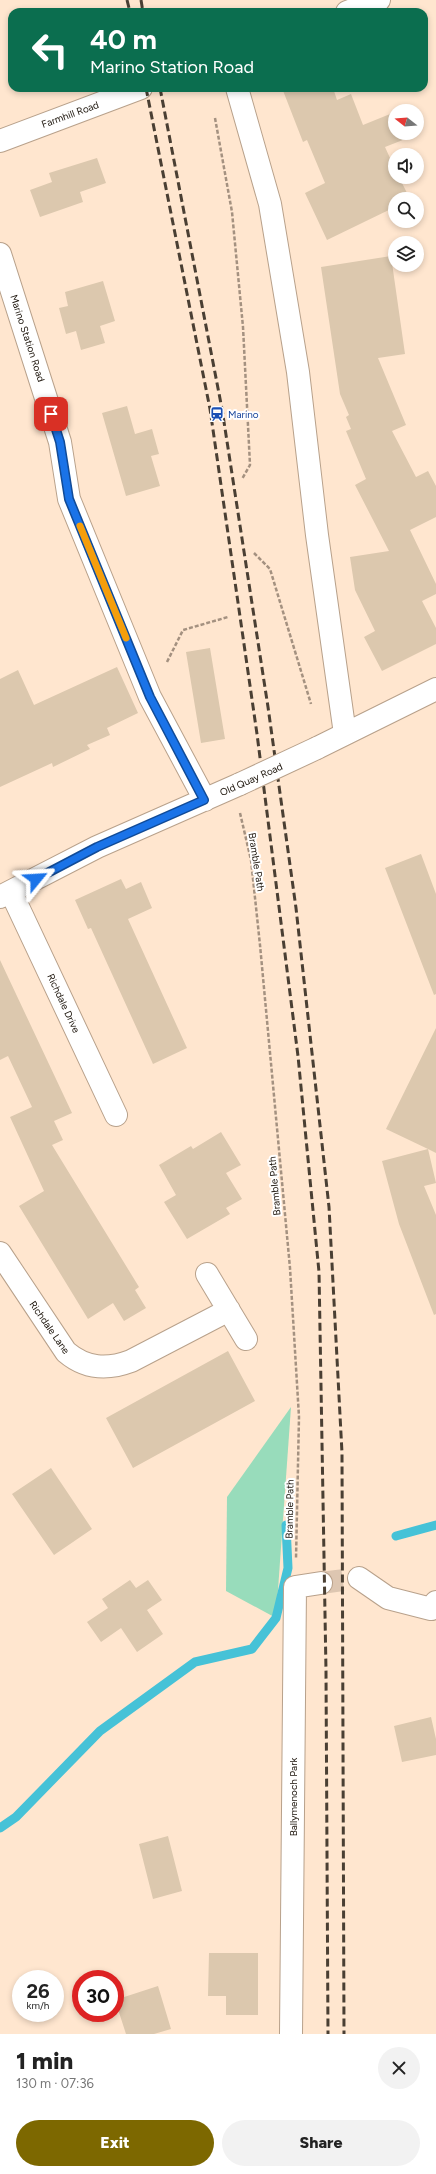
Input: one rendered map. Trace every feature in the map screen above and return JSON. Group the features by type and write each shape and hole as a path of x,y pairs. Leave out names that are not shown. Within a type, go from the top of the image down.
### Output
{"street":[{"path":"358,8 379,0"},
{"name":"Farmhill Road","path":"0,141 130,92"},
{"path":"238,92 270,204 294,349 329,742"},
{"name":"Marino Station Road","path":"0,254 60,442 69,499 150,697 204,800"},
{"name":"Old Quay Road","path":"6,894 97,847 237,785 329,742 436,689"},
{"name":"Richdale Drive","path":"6,894 116,1115"},
{"name":"Richdale Lane","path":"0,1253 66,1352 78,1361 93,1367 106,1368 119,1366 131,1361 228,1310"},
{"path":"207,1274 246,1339"},
{"path":"359,1578 388,1598 430,1609 436,1602"},
{"path":"294,1587 321,1583"},
{"name":"Ballymenoch Park","path":"291,2034 294,1587"}],"path":[{"path":"214,113 232,212 243,327 250,466 242,479"},
{"path":"254,553 270,569 301,676 329,742"},
{"path":"150,697 182,630 228,617"},
{"name":"Bramble Path","path":"237,785 252,876 273,1064 290,1268 299,1417 294,1587"}],"green space":[{"path":"291,1407 276,1618 226,1591 227,1497"}],"building":[{"path":"284,92 334,92 337,100 351,94 363,125 388,115 388,140 403,140 385,147 388,154 388,184 402,184 406,192 388,192 388,210 327,240 305,193 325,183 307,140 303,142"},
{"path":"97,158 106,183 80,192 83,202 40,217 30,190 52,182 49,173"},
{"path":"388,256 388,272 393,272 405,354 378,358 406,425 392,431 416,477 428,471 436,486 436,517 410,530 436,584 436,594 422,601 436,628 436,644 382,671 364,637 375,631 355,590 350,557 389,551 355,485 366,479 346,431 351,429 346,417 349,415 340,394 321,267"},
{"path":"103,281 115,321 100,326 105,343 81,350 76,331 66,334 59,308 68,306 65,292"},
{"path":"127,406 135,434 152,429 159,454 151,456 160,486 126,496 102,413"},
{"path":"210,648 225,739 201,743 186,652"},
{"path":"117,667 138,713 107,728 110,735 87,745 90,749 53,767 52,763 0,787 0,679 18,670 34,705"},
{"path":"421,854 436,894 436,994 434,995 385,868"},
{"path":"121,879 126,889 141,882 152,908 128,919 187,1048 153,1064 91,928 88,929 75,900"},
{"path":"0,960 72,1113 54,1121 63,1140 52,1145 139,1287 135,1290 146,1308 124,1321 113,1303 88,1319 19,1206 44,1191 10,1117 32,1107 8,1056 0,1060"},
{"path":"436,1028 436,1153 386,1129"},
{"path":"221,1132 241,1165 226,1173 242,1199 226,1208 230,1214 187,1239 164,1202 176,1195 159,1165 191,1146 193,1149"},
{"path":"428,1149 436,1183 424,1186 436,1215 436,1314 434,1315 399,1224 382,1161"},
{"path":"228,1351 255,1401 133,1468 106,1418"},
{"path":"51,1468 92,1529 54,1555 12,1494"},
{"path":"130,1580 136,1588 148,1580 162,1600 147,1610 163,1634 137,1652 121,1628 101,1642 87,1622 108,1608 102,1599"},
{"path":"431,1717 436,1739 436,1755 402,1762 394,1726"},
{"path":"168,1836 182,1891 153,1899 139,1844"},
{"path":"209,1953 258,1953 258,2015 226,2015 226,1996 208,1996"},
{"path":"158,1986 171,2029 154,2034 126,2034 122,2022 124,2022 124,1997"}],"waterway":[{"path":"0,1828 16,1817 100,1731 195,1662 252,1649 276,1618 288,1568 286,1525"},
{"path":"396,1536 436,1525"}],"tunnel":[{"path":"321,1583 359,1578"}],"railway":[{"path":"127,0 129,8"},
{"path":"141,0 142,8"},
{"path":"147,92 210,409 257,734 298,1056 319,1272 326,1671 328,2034"},
{"path":"161,92 222,409 268,707 296,908 329,1207 342,1453 344,2034"}],"slow traffic":[{"path":"80,526 126,638"}],"place":[{"name":"Marino","path":"217,414"}],"route":[{"path":"36,879 97,847 204,800 150,697 69,499 60,442 51,414"}]}
